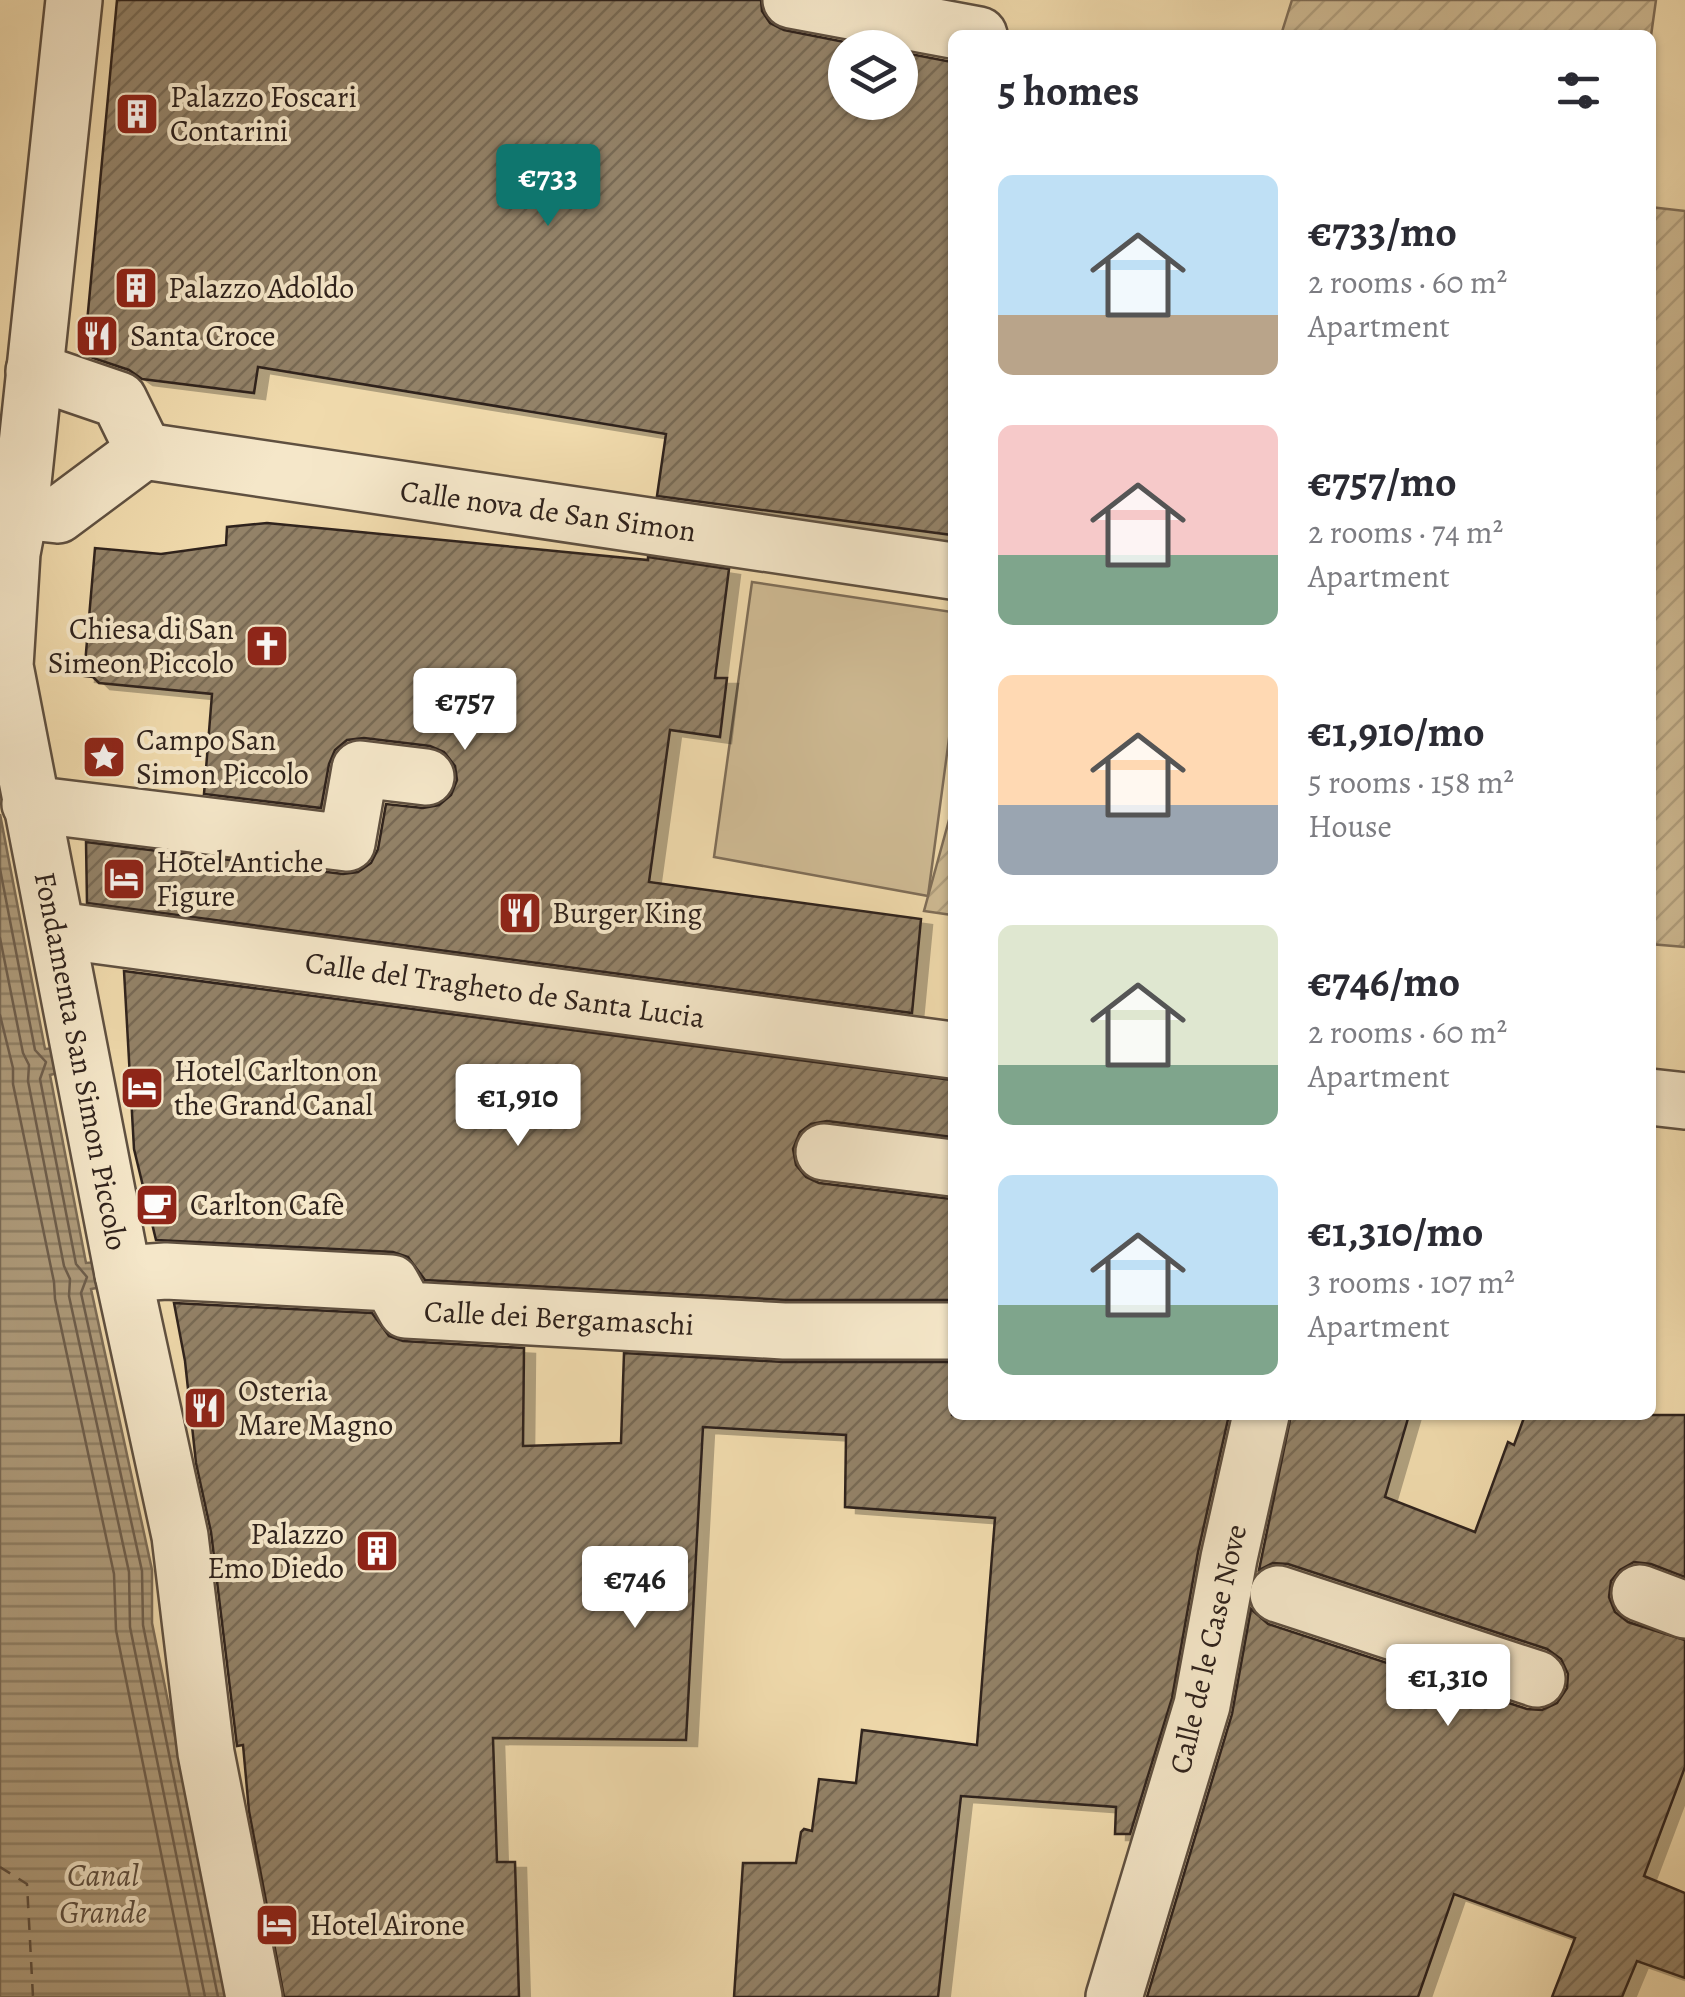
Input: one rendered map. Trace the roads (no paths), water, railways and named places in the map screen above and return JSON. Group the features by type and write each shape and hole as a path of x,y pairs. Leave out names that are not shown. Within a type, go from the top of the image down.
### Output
{"street":[{"name":"Fondamenta San Simon Piccolo","path":"74,0 20,511 12,553 20,608 4,666 123,1274 180,1536 206,1754 254,1997"},
{"path":"791,0 912,11 965,30"},
{"path":"20,511 58,516 144,451 119,400 34,371"},
{"name":"Calle nova de San Simon","path":"144,451 948,570"},
{"path":"30,804 347,843 360,769 426,777"},
{"name":"Calle del Tragheto de Santa Lucia","path":"57,930 948,1049"},
{"path":"1656,1098 1685,1101"},
{"path":"824,1152 948,1168"},
{"name":"Calle dei Bergamaschi","path":"123,1274 166,1271 391,1282 406,1310 784,1331 948,1331"},
{"name":"Calle de le Case Nove","path":"1114,1997 1178,1831 1202,1705 1255,1582 1261,1420"},
{"path":"1255,1582 1537,1678"}],"water":[{"name":"Canal Grande","path":"0,814 45,1049 56,1048 61,1072 50,1075 86,1263 97,1262 102,1287 91,1289 152,1570 152,1623 228,1997 0,1997"}],"place":[{"name":"Palazzo Foscari Contarini","path":"137,114"},
{"name":"Palazzo Adoldo","path":"136,288"},
{"name":"Santa Croce","path":"97,336"},
{"name":"Chiesa di San Simeon Piccolo","path":"267,646"},
{"name":"Campo San Simon Piccolo","path":"104,757"},
{"name":"Hotel Antiche Figure","path":"124,879"},
{"name":"Burger King","path":"520,913"},
{"name":"Hotel Carlton on the Grand Canal","path":"142,1088"},
{"name":"Carlton Cafè","path":"157,1205"},
{"name":"Osteria Mare Magno","path":"205,1408"},
{"name":"Palazzo Emo Diedo","path":"377,1551"},
{"name":"Hotel Airone","path":"277,1925"}]}
